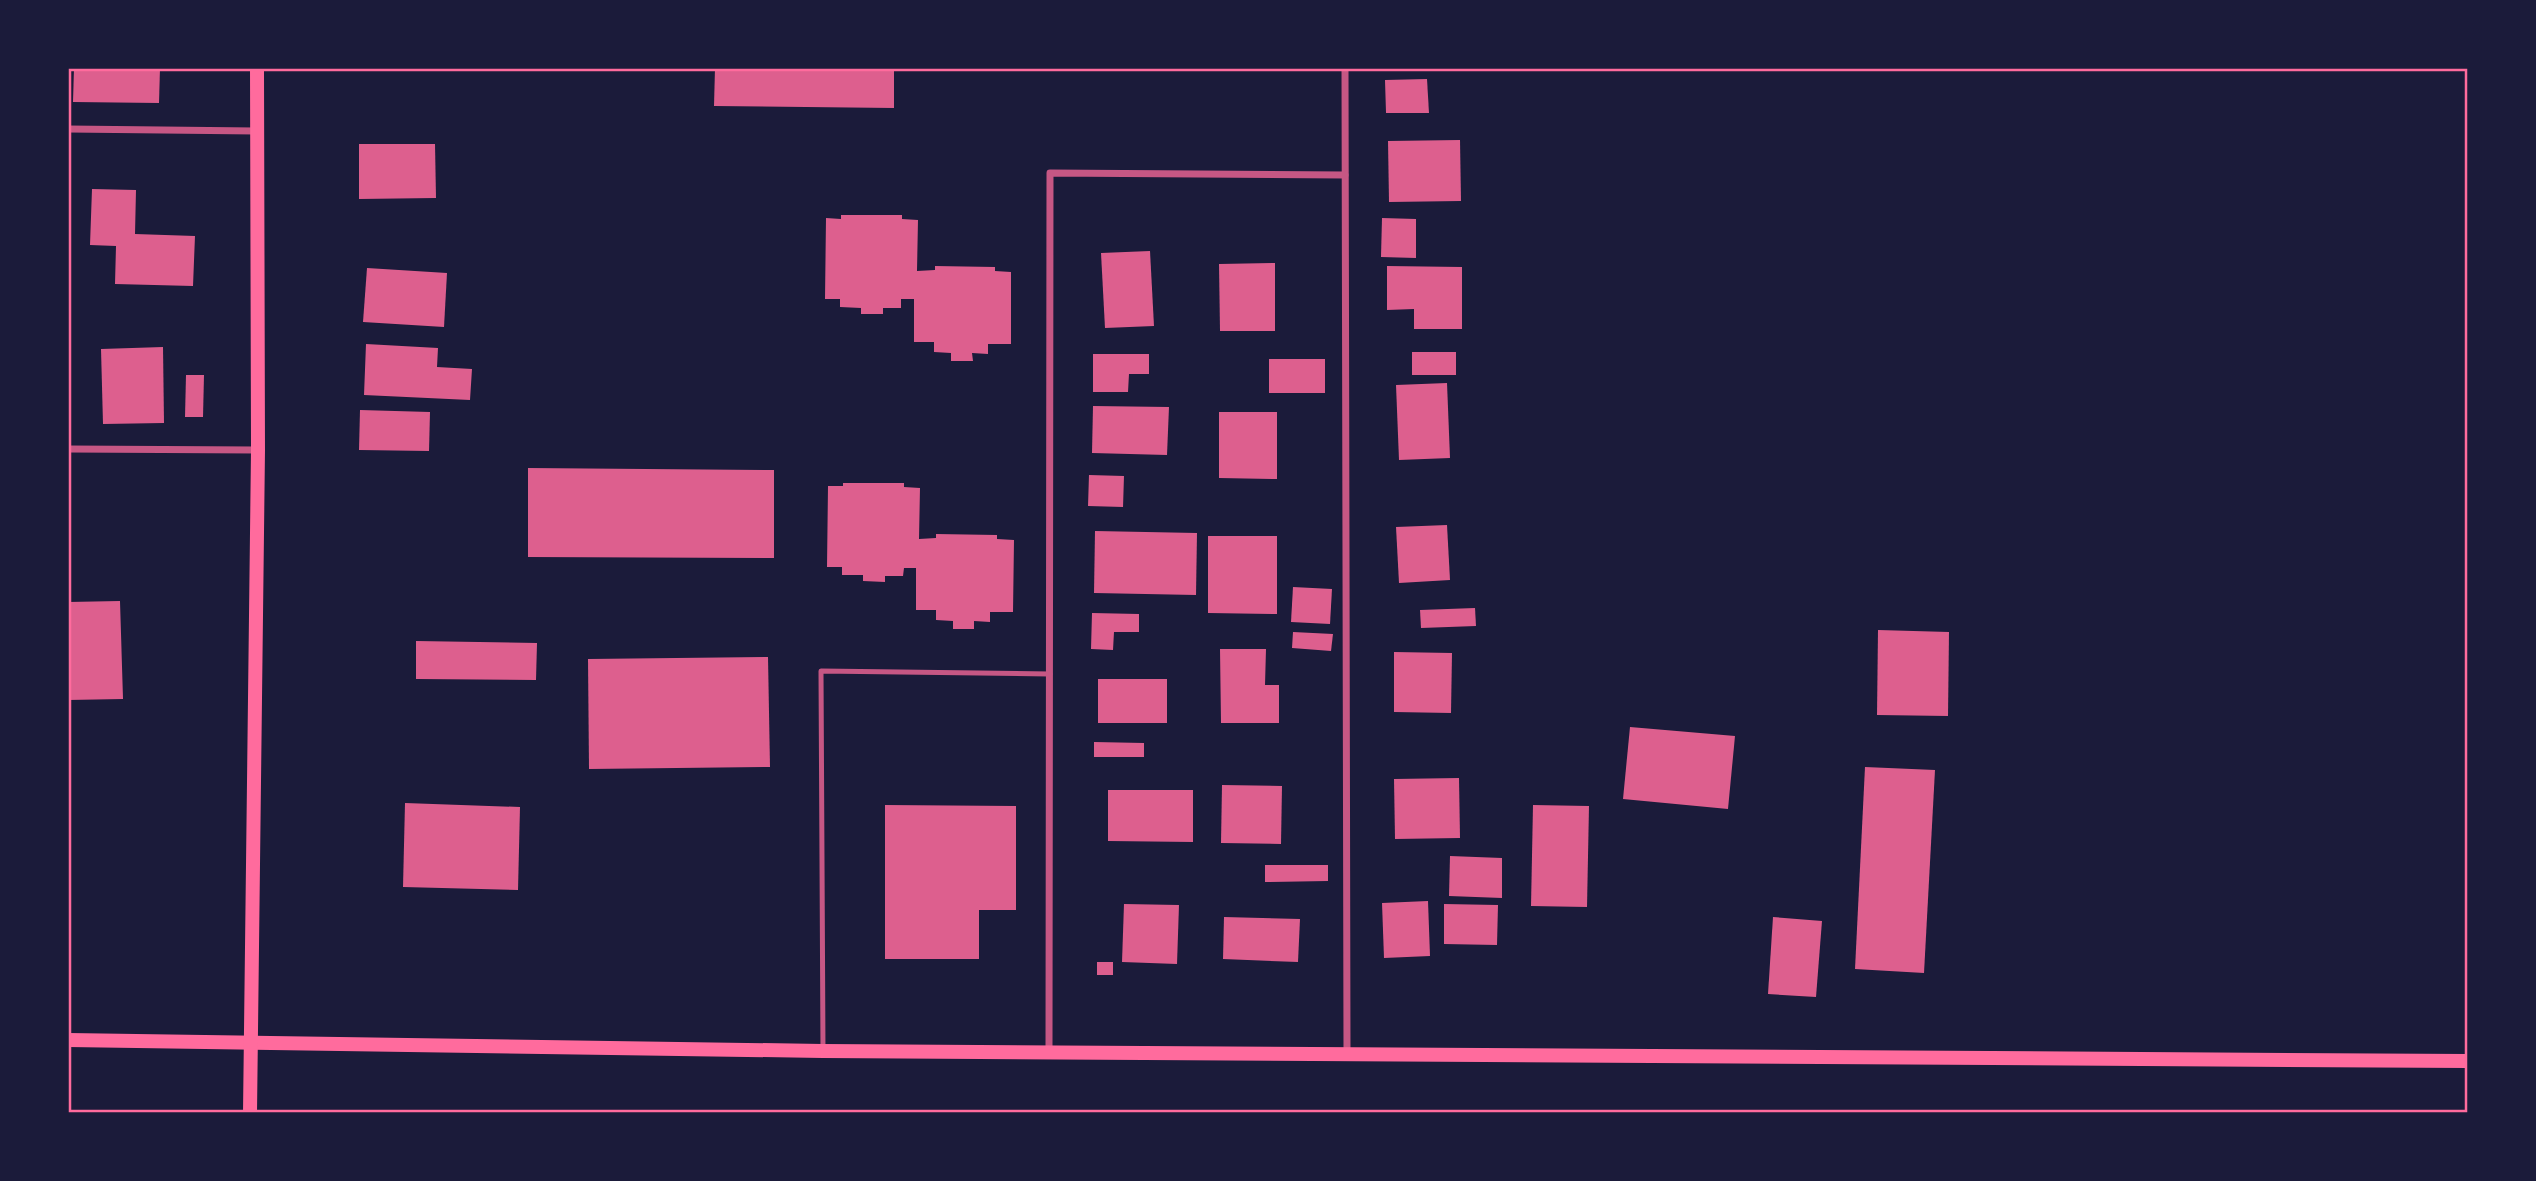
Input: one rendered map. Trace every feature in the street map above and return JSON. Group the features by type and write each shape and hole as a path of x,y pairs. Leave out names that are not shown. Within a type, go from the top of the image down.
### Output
{"main road":[{"path":"250,1113 258,450 257,68"},
{"path":"68,1040 823,1051 2468,1061"}],"street":[{"path":"1345,68 1347,1054"},
{"path":"68,129 257,131"},
{"path":"1049,1051 1050,173 1345,176"},
{"path":"68,449 258,450"}],"lane":[{"path":"823,1051 821,671 1050,674"}],"building":[{"path":"74,68 160,68 159,103 73,102"},
{"path":"715,68 894,68 894,108 714,106"},
{"path":"1427,79 1429,113 1386,113 1385,80"},
{"path":"1460,140 1461,201 1389,202 1388,141"},
{"path":"359,144 435,144 436,198 359,199"},
{"path":"92,189 136,190 135,234 195,236 193,286 115,284 116,246 90,245"},
{"path":"841,215 902,215 902,219 918,220 917,271 935,270 935,266 995,267 995,271 1011,272 1011,344 988,344 988,354 972,353 973,361 951,361 951,353 934,352 934,342 914,342 914,299 901,299 901,308 883,308 883,314 861,314 861,308 840,307 840,299 825,299 826,218 841,219"},
{"path":"1382,218 1416,219 1416,258 1381,257"},
{"path":"1150,251 1154,326 1105,328 1101,253"},
{"path":"1275,263 1275,331 1220,331 1219,264"},
{"path":"1387,266 1462,267 1462,329 1414,329 1414,309 1387,310"},
{"path":"367,268 447,273 444,327 363,322"},
{"path":"366,344 438,348 437,367 472,369 470,400 364,395"},
{"path":"163,347 164,423 103,424 101,349"},
{"path":"1412,352 1456,352 1456,375 1412,375"},
{"path":"1093,354 1149,354 1149,374 1129,374 1128,392 1093,392"},
{"path":"1269,359 1325,359 1325,393 1269,393"},
{"path":"186,375 204,375 203,417 185,417"},
{"path":"1447,383 1450,458 1399,460 1396,385"},
{"path":"1093,406 1169,407 1167,455 1092,453"},
{"path":"360,410 430,412 429,451 359,450"},
{"path":"1219,412 1277,412 1277,479 1219,478"},
{"path":"528,468 774,470 774,558 528,557"},
{"path":"1089,475 1124,476 1123,507 1088,506"},
{"path":"843,483 904,483 904,487 920,488 919,539 936,538 936,534 997,535 997,539 1014,540 1013,612 990,612 990,622 974,621 974,629 953,629 953,621 936,620 936,610 916,610 916,568 904,568 903,576 885,576 885,582 863,581 863,575 842,575 842,567 827,567 828,486 843,486"},
{"path":"1447,525 1450,580 1399,583 1396,527"},
{"path":"1095,531 1197,533 1196,595 1094,593"},
{"path":"1208,536 1277,536 1277,614 1208,613"},
{"path":"1293,587 1332,589 1330,624 1291,622"},
{"path":"120,601 123,699 68,700 68,602"},
{"path":"1475,608 1476,626 1421,628 1420,610"},
{"path":"1092,613 1139,614 1139,632 1114,632 1113,650 1091,649"},
{"path":"1878,630 1949,632 1948,716 1877,715"},
{"path":"1293,632 1333,634 1331,651 1292,648"},
{"path":"416,641 537,643 536,680 416,679"},
{"path":"1220,649 1266,649 1265,685 1279,685 1279,723 1221,723"},
{"path":"1394,652 1452,653 1451,713 1394,712"},
{"path":"768,657 770,767 589,769 588,659"},
{"path":"1098,679 1167,679 1167,723 1098,723"},
{"path":"1630,727 1735,736 1728,809 1623,799"},
{"path":"1094,742 1144,743 1144,757 1094,757"},
{"path":"1865,767 1935,770 1924,973 1855,969"},
{"path":"1459,778 1460,838 1395,839 1394,779"},
{"path":"1222,785 1282,786 1281,844 1221,843"},
{"path":"1108,790 1193,790 1193,842 1108,841"},
{"path":"405,803 520,807 518,890 403,887"},
{"path":"885,805 1016,806 1016,910 979,910 979,959 885,959"},
{"path":"1533,805 1589,806 1587,907 1531,906"},
{"path":"1450,856 1502,858 1502,898 1449,896"},
{"path":"1265,865 1328,865 1328,881 1265,882"},
{"path":"1428,901 1430,956 1384,958 1382,903"},
{"path":"1124,904 1179,905 1177,964 1122,962"},
{"path":"1444,904 1498,905 1497,945 1444,944"},
{"path":"1224,917 1300,919 1298,962 1223,959"},
{"path":"1773,917 1822,921 1816,997 1768,994"},
{"path":"1097,962 1113,962 1113,975 1097,975"}]}
